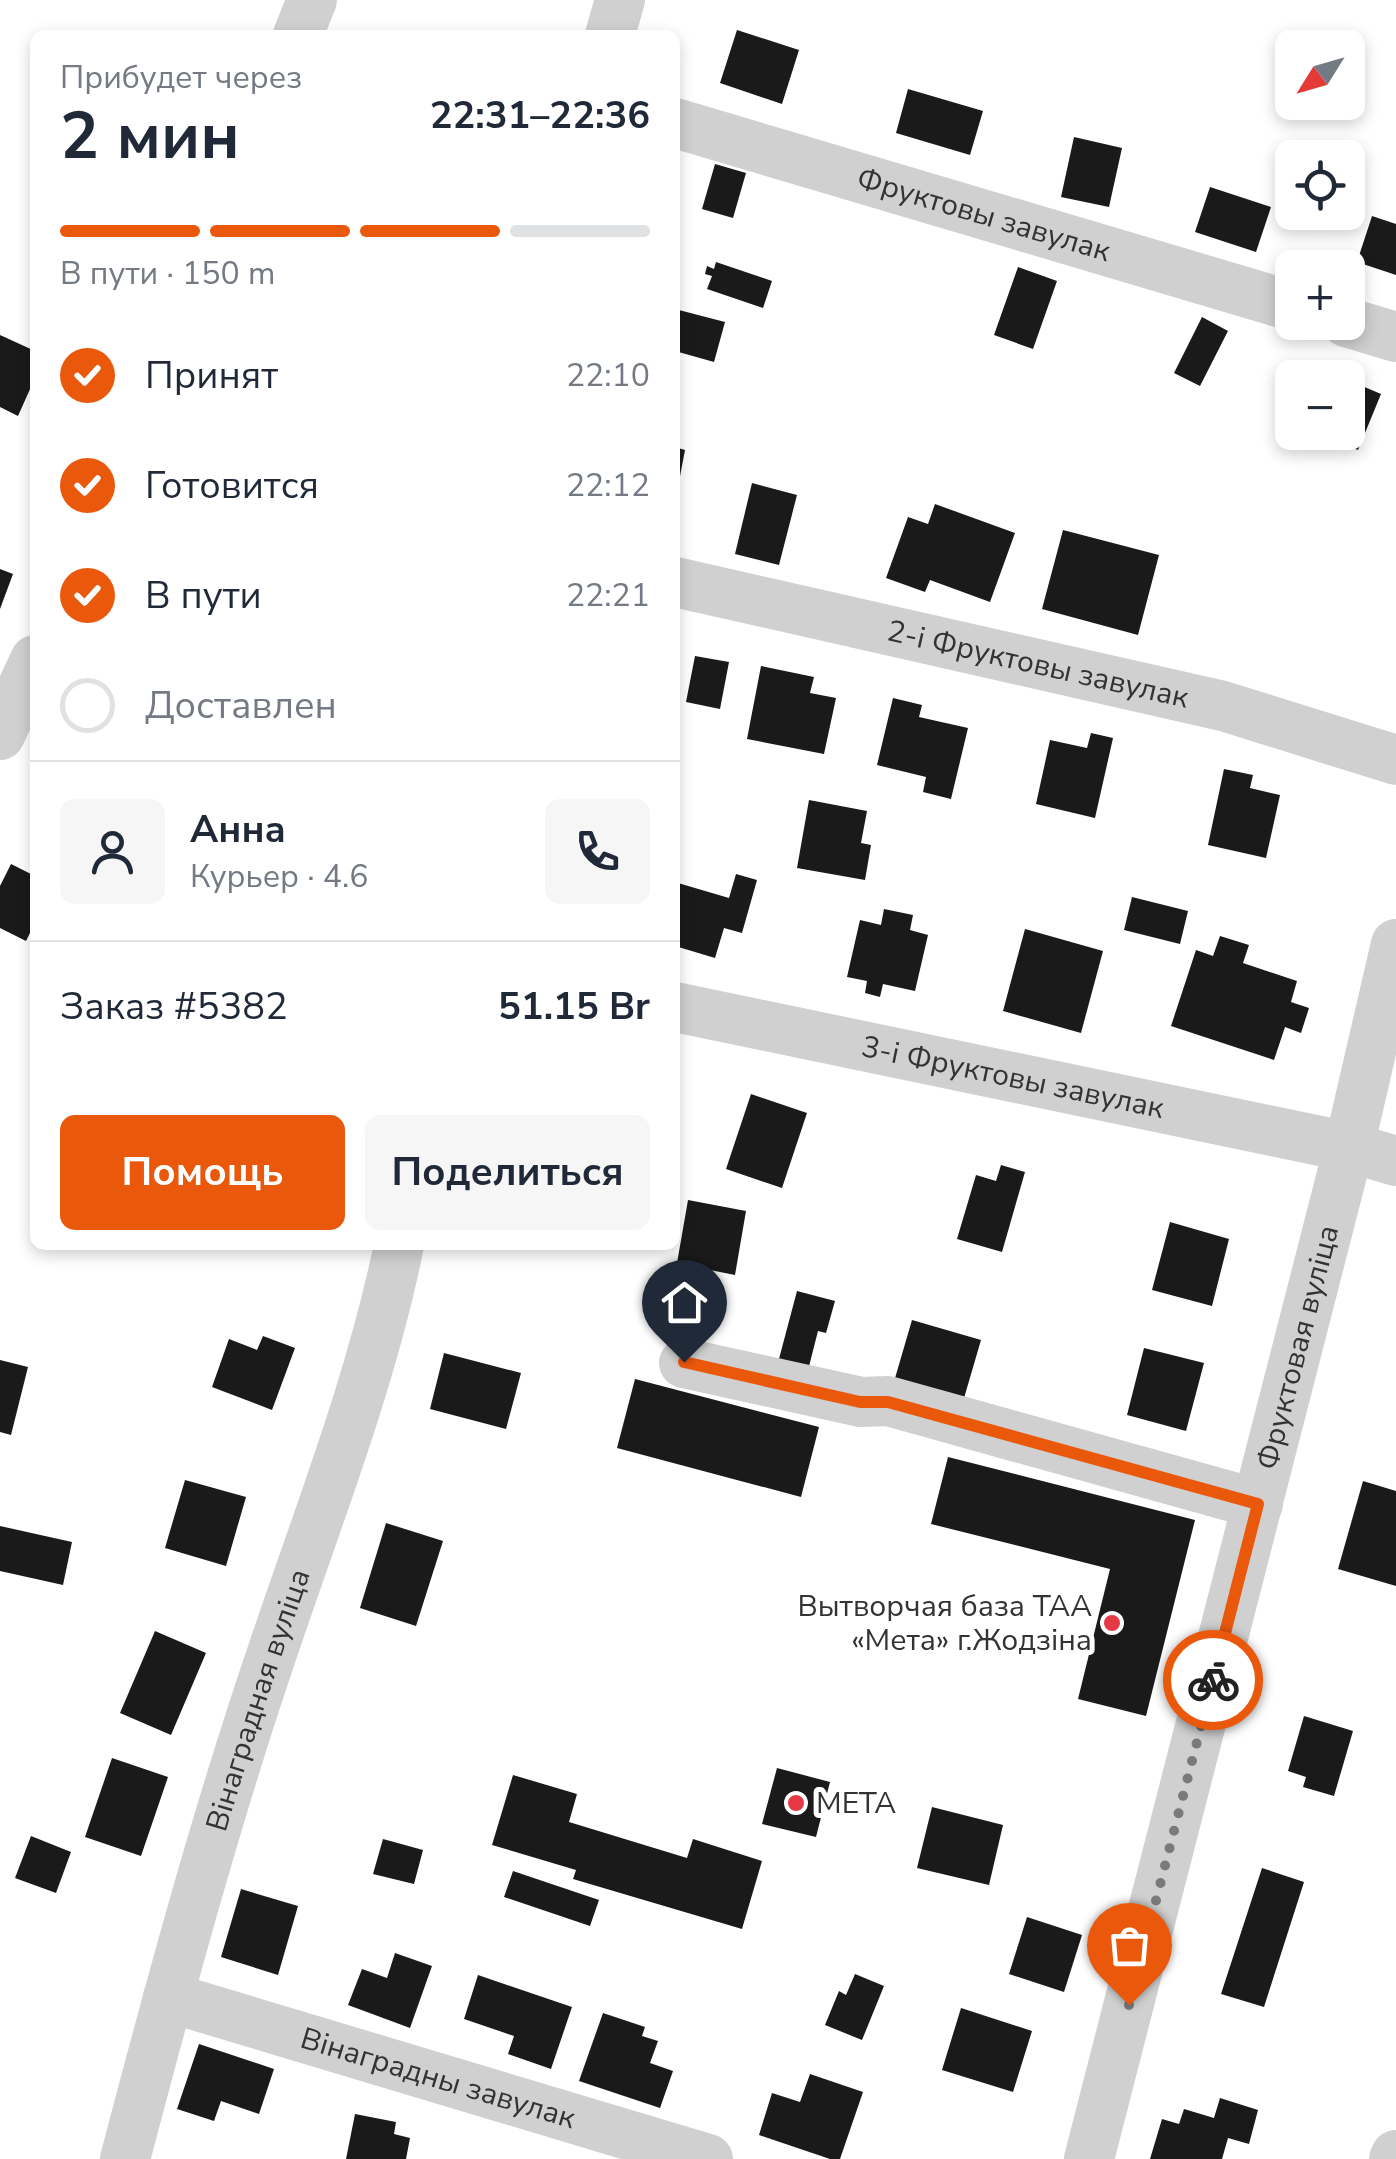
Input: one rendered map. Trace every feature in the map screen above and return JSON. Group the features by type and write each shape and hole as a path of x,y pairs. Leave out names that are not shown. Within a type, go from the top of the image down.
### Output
{"street":[{"path":"300,30 312,0"},
{"path":"611,30 620,0"},
{"name":"Фруктовы завулак","path":"680,124 1275,301"},
{"path":"1365,328 1396,337"},
{"name":"2-і Фруктовы завулак","path":"680,583 1223,706 1396,760"},
{"path":"0,735 30,671"},
{"name":"Фруктовая вуліца","path":"1090,2159 1258,1504 1373,1154 1396,944"},
{"name":"3-і Фруктовы завулак","path":"680,1008 1373,1154"},
{"name":"Вінаградная вуліца","path":"125,2159 168,1996 272,1653 342,1452 399,1250"},
{"path":"684,1362 860,1402 888,1402 1258,1504"},
{"name":"Вінаградны завулак","path":"168,1996 708,2159"}],"building":[{"path":"737,30 799,50 782,104 720,83"},
{"path":"908,89 983,111 970,155 896,133"},
{"path":"1074,137 1122,148 1109,207 1061,197"},
{"path":"715,164 746,173 733,218 702,209"},
{"path":"1210,187 1271,207 1256,252 1195,232"},
{"path":"1372,216 1396,224 1396,275 1365,265 1365,250 1361,250"},
{"path":"716,262 772,281 763,308 707,289 712,276 705,274 707,266 714,269"},
{"path":"1018,267 1057,281 1033,349 994,335"},
{"path":"680,310 725,322 714,362 680,352"},
{"path":"1202,317 1228,331 1200,386 1174,373"},
{"path":"0,335 30,349 30,389 18,416 0,407"},
{"path":"1365,387 1381,394 1365,433"},
{"path":"680,448 685,450 680,476"},
{"path":"752,483 797,495 779,565 735,554"},
{"path":"935,504 1015,533 990,602 930,580 925,592 886,578 908,517 928,524"},
{"path":"1063,530 1159,555 1138,635 1042,609"},
{"path":"0,569 13,574 0,609"},
{"path":"695,656 729,662 720,709 686,702"},
{"path":"761,666 814,677 810,693 836,698 824,754 747,739"},
{"path":"893,698 922,705 919,717 968,728 951,799 923,792 926,777 877,765"},
{"path":"1091,733 1113,738 1095,818 1036,804 1050,740 1087,748"},
{"path":"1224,769 1253,775 1250,788 1280,795 1266,858 1208,845"},
{"path":"809,800 867,811 861,843 871,845 865,880 797,868"},
{"path":"11,864 30,874 30,933 26,941 0,928 0,886"},
{"path":"736,874 757,880 742,933 724,928 715,958 680,948 680,884 729,898"},
{"path":"1132,897 1188,911 1180,944 1124,930"},
{"path":"884,909 913,915 910,930 928,935 915,991 883,984 880,997 865,993 867,981 847,977 860,920 881,925"},
{"path":"1025,929 1103,951 1081,1033 1003,1011"},
{"path":"1220,936 1249,945 1243,963 1297,981 1291,1002 1309,1008 1301,1033 1285,1027 1274,1060 1171,1026 1196,950 1213,956"},
{"path":"751,1094 807,1113 782,1188 726,1169"},
{"path":"1001,1165 1025,1172 1002,1252 957,1239 976,1175 996,1181"},
{"path":"688,1200 746,1211 735,1275 700,1268 689,1330 666,1326"},
{"path":"1170,1222 1229,1239 1212,1306 1152,1290"},
{"path":"797,1291 835,1301 826,1333 818,1331 805,1382 775,1374"},
{"path":"912,1320 981,1340 962,1405 893,1385"},
{"path":"263,1336 295,1348 272,1410 212,1387 229,1339 257,1350"},
{"path":"1144,1348 1204,1363 1186,1431 1127,1415"},
{"path":"444,1353 521,1373 506,1429 430,1409"},
{"path":"0,1360 28,1367 11,1435 0,1432"},
{"path":"635,1379 819,1427 801,1497 617,1448"},
{"path":"948,1457 1195,1520 1146,1716 1078,1699 1110,1569 931,1524"},
{"path":"185,1480 246,1497 226,1566 165,1548"},
{"path":"1363,1481 1396,1491 1396,1586 1338,1569"},
{"path":"386,1523 443,1541 416,1626 360,1608"},
{"path":"0,1526 72,1542 63,1585 0,1571"},
{"path":"155,1631 206,1653 171,1735 120,1713"},
{"path":"1304,1716 1353,1731 1334,1796 1303,1787 1306,1777 1288,1771"},
{"path":"112,1758 168,1777 141,1856 85,1837"},
{"name":"МЕТА","path":"777,1768 830,1782 816,1837 762,1824"},
{"path":"513,1775 577,1794 569,1822 687,1858 693,1839 762,1861 742,1929 573,1879 576,1870 492,1845"},
{"path":"932,1807 1003,1825 989,1885 917,1868"},
{"path":"31,1836 71,1852 56,1893 15,1878"},
{"path":"383,1839 423,1850 414,1884 373,1874"},
{"path":"1262,1868 1304,1882 1264,2007 1221,1994"},
{"path":"513,1871 599,1900 590,1926 504,1897"},
{"path":"241,1889 298,1906 278,1975 221,1957"},
{"path":"1027,1917 1082,1935 1064,1992 1009,1974"},
{"path":"395,1953 432,1966 410,2028 348,2005 362,1969 387,1978"},
{"path":"855,1974 884,1986 862,2040 825,2025 839,1991 846,1995"},
{"path":"478,1975 572,2007 551,2069 508,2054 514,2036 464,2019"},
{"path":"961,2008 1032,2031 1013,2092 942,2070"},
{"path":"603,2013 645,2027 642,2036 658,2041 650,2063 673,2071 660,2108 579,2081"},
{"path":"199,2044 274,2069 259,2114 221,2101 214,2121 177,2109"},
{"path":"810,2074 863,2092 840,2159 759,2135 772,2093 800,2102"},
{"path":"1220,2098 1258,2110 1249,2144 1228,2138 1222,2159 1150,2159 1162,2119 1179,2124 1184,2109 1214,2118"},
{"path":"355,2114 396,2122 394,2134 410,2138 406,2159 346,2159"}],"way so far":[{"path":"1129,2005 1213,1680"}],"place":[{"name":"Вытворчая база ТАА «Мета» г.Жодзіна","path":"1112,1623"},
{"name":"МЕТА","path":"796,1803"}],"route":[{"path":"684,1362 860,1402 888,1402 1258,1504 1213,1680"}]}
